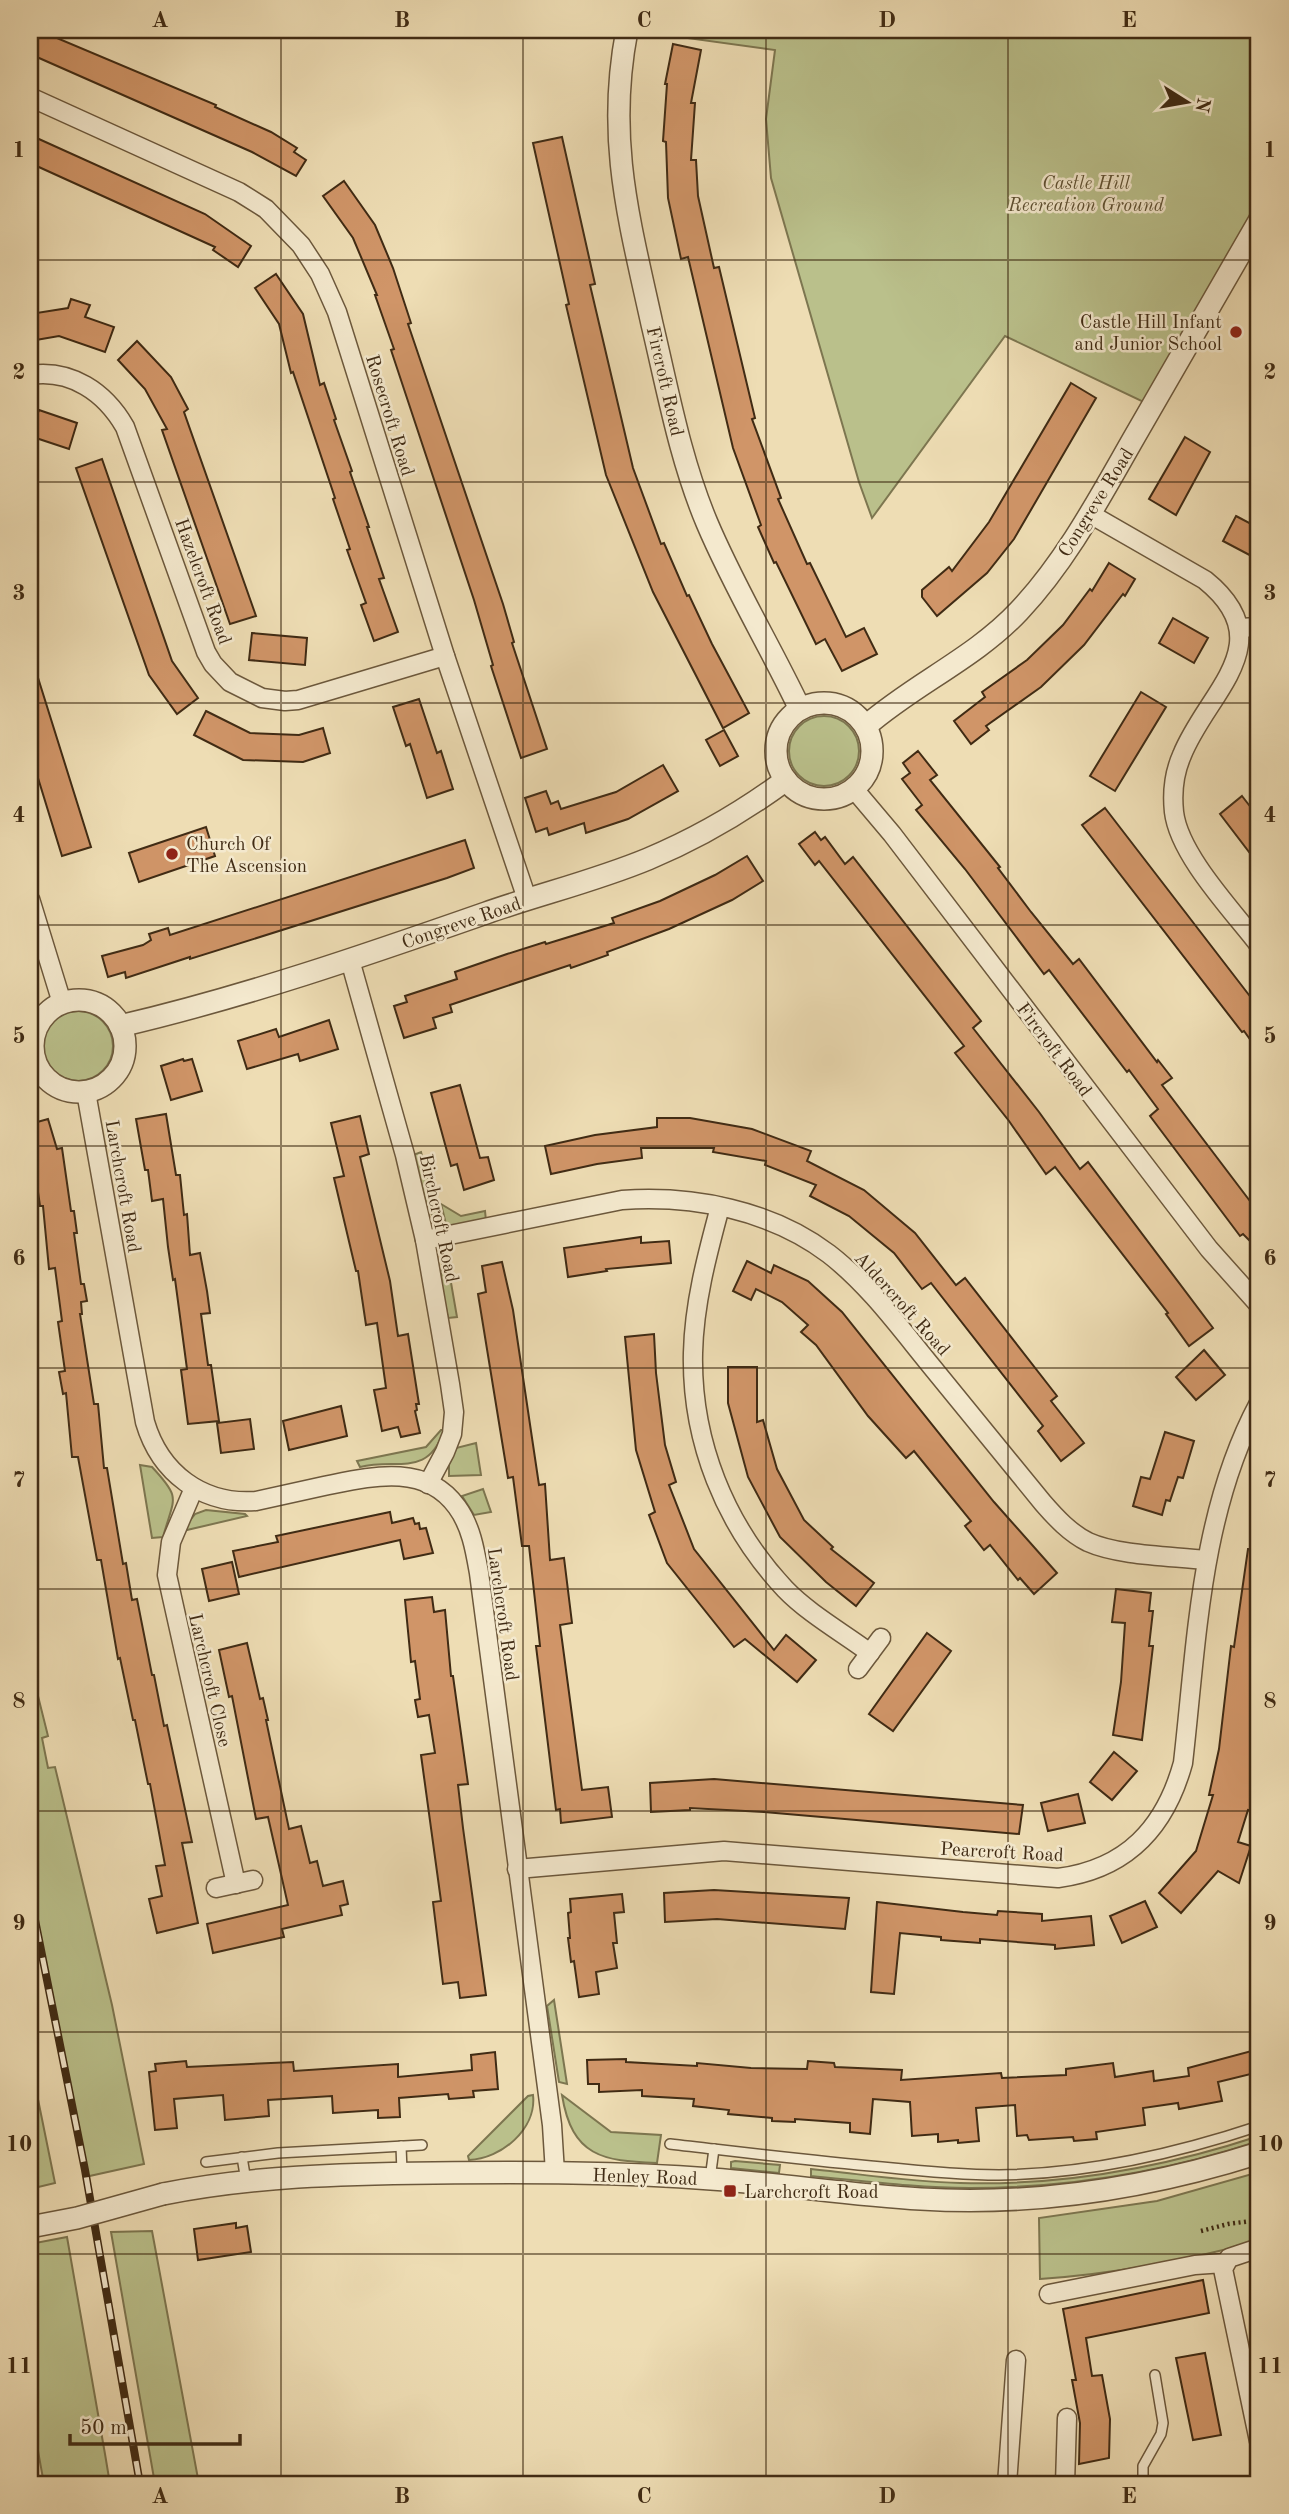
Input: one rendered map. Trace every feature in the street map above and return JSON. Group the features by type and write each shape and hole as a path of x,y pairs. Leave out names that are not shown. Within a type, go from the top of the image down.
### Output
{"street":[{"name":"Fircroft Road","path":"627,30 618,125 623,188 675,426 696,495 716,545 800,709"},
{"name":"Rosecroft Road","path":"30,97 239,191 278,219 301,245 320,274 337,312 444,656 527,899"},
{"name":"Congreve Road","path":"866,726 892,704 981,645 1017,613 1053,569 1090,514 1259,221"},
{"name":"Hazelcroft Road","path":"30,375 55,374 78,381 99,394 117,413 125,427 206,652 230,682 262,698 298,700 444,656"},
{"path":"1090,514 1205,580 1235,614 1239,628 1237,658 1230,675 1192,736 1177,769 1174,813 1177,828 1194,860 1259,945"},
{"path":"1239,628 1259,626"},
{"path":"824,702 836,704 858,716 866,726 873,753 864,779 854,789 831,799 819,799 795,789 786,780 779,769 777,742 781,729 800,709 824,702"},
{"name":"Congreve Road","path":"120,1026 163,1016 350,960 649,859 707,830 786,780"},
{"name":"Fircroft Road","path":"854,789 892,834 1209,1249 1259,1305"},
{"path":"30,899 62,1003"},
{"name":"Birchcroft Road","path":"350,960 405,1156 425,1240 454,1412 449,1445 428,1484"},
{"path":"76,1000 102,1006 113,1015 120,1026 124,1047 120,1068 100,1087 86,1092 72,1092 52,1083 37,1066 32,1053 36,1028 51,1009 62,1003 76,1000"},
{"name":"Larchcroft Road","path":"86,1092 145,1422 156,1451 165,1464 194,1488 218,1499 242,1502 373,1476 404,1476 438,1489 457,1507 470,1532 475,1549 552,2125 555,2173"},
{"name":"Aldercroft Road","path":"425,1240 622,1200 673,1200 720,1207 773,1222 806,1239 845,1268 899,1326 1043,1503 1074,1534 1088,1542 1120,1550 1206,1560"},
{"path":"720,1207 702,1280 693,1352 697,1416 703,1447 728,1510 766,1566 787,1591 870,1653"},
{"name":"Pearcroft Road","path":"517,1869 724,1851 1058,1878 1079,1876 1122,1856 1144,1839 1162,1816 1175,1791 1183,1763 1206,1560 1231,1468 1259,1402"},
{"name":"Larchcroft Close","path":"194,1488 171,1542 167,1575 245,1882 216,1888"},
{"path":"858,1669 881,1638"},
{"name":"Henley Road","path":"30,2227 77,2218 163,2194 246,2181 326,2175 555,2173 710,2179 919,2199 988,2200 1119,2189 1182,2175 1259,2153"},
{"path":"1049,2294 1195,2265 1224,2263 1242,2252 1259,2248"},
{"path":"1224,2263 1223,2277 1259,2441"},
{"path":"1007,2484 1016,2360"},
{"path":"1065,2484 1067,2418"}],"lane":[{"path":"670,2144 857,2165 998,2175 1142,2159 1259,2126"},
{"path":"206,2162 242,2157 422,2145"},
{"path":"401,2146 402,2174"},
{"path":"710,2179 714,2149"},
{"path":"242,2157 246,2181"},
{"path":"1143,2484 1143,2466 1161,2434 1163,2423 1155,2375"}],"path":[{"path":"1201,2231 1259,2220"}],"green space":[{"name":"Castle Hill Recreation Ground","path":"659,30 777,30 777,37 778,30 1259,30 1259,221 1152,406 1005,336 872,518 859,482 771,178 766,119 775,50 658,34"},
{"path":"831,716 844,722 853,731 857,737 857,765 849,776 838,784 817,786 799,776 791,765 789,744 799,726 810,718"},
{"path":"85,1011 98,1017 107,1026 111,1032 111,1060 103,1071 92,1079 71,1081 53,1071 45,1060 43,1039 53,1021 64,1013"},
{"path":"421,1152 438,1221 427,1207 421,1191 413,1155"},
{"path":"441,1204 461,1216 485,1211 486,1221 452,1226 446,1224"},
{"path":"446,1254 457,1317 448,1318 441,1278"},
{"path":"444,1430 437,1445 429,1455 420,1460 360,1467 357,1461 426,1447"},
{"path":"476,1443 481,1475 449,1476 449,1463 456,1448"},
{"path":"140,1465 152,1467 172,1493 172,1506 163,1537 152,1538"},
{"path":"483,1489 491,1512 474,1515 462,1496"},
{"path":"206,1510 247,1516 187,1530 186,1525 195,1514"},
{"path":"30,1664 48,1736 42,1738 48,1768 55,1767 112,2005 144,2164 85,2177 30,1905"},
{"path":"554,2000 567,2084 559,2082 547,2006"},
{"path":"30,2060 55,2183 30,2189"},
{"path":"533,2095 533,2108 529,2119 514,2140 493,2154 469,2160 468,2156 528,2096"},
{"path":"562,2095 611,2132 661,2135 657,2163 621,2160 593,2152 573,2132"},
{"path":"1259,2136 1259,2141 1224,2152 1153,2169 1044,2185 950,2188 811,2176 811,2169 941,2182 998,2183 1074,2178 1149,2166"},
{"path":"731,2162 780,2165 779,2173 731,2168"},
{"path":"1259,2172 1259,2241 1151,2265 1040,2279 1039,2218 1157,2201"},
{"path":"152,2231 199,2484 155,2484 111,2232"},
{"path":"67,2237 110,2484 44,2484 30,2407 30,2244"}],"building":[{"path":"34,30 55,30 52,36 216,105 215,107 271,132 297,148 294,152 306,160 296,176 252,152 30,54 30,40"},
{"path":"673,44 701,50 691,103 695,103 691,160 696,160 698,196 714,268 719,267 755,418 752,419 781,498 778,499 807,564 810,563 846,637 864,628 877,654 842,671 825,639 816,644 758,527 761,525 733,448 688,257 681,259 668,198 666,142 663,141 665,84"},
{"path":"30,135 205,214 251,246 238,267 213,250 215,247 30,163"},
{"path":"562,137 595,284 590,285 633,468 661,544 664,543 687,596 689,595 749,713 723,728 653,592 606,475 566,305 569,304 533,143"},
{"path":"344,181 375,225 393,268 411,323 408,324 503,604 514,642 512,643 547,749 521,758 491,666 493,665 474,600 391,350 394,349 377,295 353,238 323,196"},
{"path":"276,274 303,314 320,385 324,383 336,419 334,420 384,578 379,579 398,632 374,641 361,605 366,603 347,550 350,549 333,499 335,498 293,372 291,373 279,324 255,288"},
{"path":"71,299 90,305 85,317 114,327 105,352 59,336 30,341 30,314 68,308"},
{"path":"137,341 171,377 188,409 184,412 256,616 230,624 162,430 167,429 145,389 118,360"},
{"path":"1071,383 1096,398 1014,539 987,573 937,616 922,597 922,590 949,567 952,571 989,522"},
{"path":"39,410 77,423 69,449 30,436"},
{"path":"1185,437 1210,452 1176,515 1149,499"},
{"path":"102,459 172,661 198,698 177,714 149,675 76,468"},
{"path":"1236,516 1259,528 1259,560 1223,541"},
{"path":"1109,563 1135,579 1125,596 1123,594 1084,645 1041,687 986,726 989,730 971,744 954,721 985,697 982,692 1027,660 1063,625 1090,589 1092,591"},
{"path":"1173,618 1208,638 1194,663 1159,643"},
{"path":"252,633 307,638 305,665 249,660"},
{"path":"30,665 34,665 91,847 62,856 30,752"},
{"path":"1141,692 1166,707 1115,791 1090,776"},
{"path":"419,699 437,753 441,751 453,789 427,798 410,744 406,746 393,707"},
{"path":"206,711 250,733 299,735 323,728 330,753 303,762 243,760 194,735"},
{"path":"724,730 738,756 720,766 706,740"},
{"path":"918,751 937,775 930,780 1000,867 998,868 1031,912 1073,964 1079,959 1172,1078 1162,1085 1259,1213 1259,1250 1243,1234 1240,1236 1150,1116 1158,1109 1129,1070 1127,1072 1049,970 1044,974 965,869 916,810 922,805 902,779 910,773 903,763"},
{"path":"663,765 678,791 628,819 586,833 584,823 549,835 547,828 536,832 525,798 546,791 551,804 558,801 561,809 616,792"},
{"path":"1242,796 1259,818 1259,865 1220,814"},
{"path":"1105,808 1259,1008 1259,1052 1082,825"},
{"name":"Church Of The Ascension","path":"206,827 215,856 139,882 129,853"},
{"path":"815,832 821,840 825,837 845,864 853,857 981,1021 973,1028 1080,1169 1088,1162 1213,1328 1189,1346 1166,1314 1168,1313 1055,1167 1046,1174 1009,1121 955,1053 964,1046 819,861 815,865 799,844"},
{"path":"465,840 474,868 190,959 126,978 125,972 108,977 102,956 143,945 151,940 149,934 168,928 170,935"},
{"path":"747,856 763,881 732,900 669,929 607,952 608,955 450,1005 452,1012 433,1018 436,1028 404,1038 394,1006 407,1002 405,996 457,979 455,972 545,942 546,944 614,923 612,918 660,901 715,875"},
{"path":"329,1020 338,1049 300,1061 298,1054 247,1069 238,1041 276,1029 279,1037"},
{"path":"192,1059 202,1091 171,1100 161,1066"},
{"path":"460,1085 480,1158 488,1157 494,1180 464,1190 457,1164 451,1166 431,1093"},
{"path":"166,1114 176,1175 180,1175 184,1215 187,1214 190,1255 200,1253 207,1291 210,1313 201,1314 219,1421 188,1424 181,1370 187,1369 163,1199 152,1201 136,1119"},
{"path":"360,1116 369,1154 360,1157 390,1281 398,1336 408,1334 419,1404 416,1404 415,1411 420,1433 401,1437 398,1427 382,1431 374,1390 386,1388 377,1323 366,1325 358,1271 334,1178 344,1176 331,1123"},
{"path":"657,1118 690,1118 752,1129 811,1151 807,1161 864,1190 915,1233 956,1285 965,1278 1057,1396 1051,1401 1084,1443 1061,1461 1038,1431 1043,1426 931,1283 922,1289 894,1253 849,1216 810,1196 816,1185 765,1165 766,1161 713,1152 714,1148 641,1148 642,1158 551,1174 545,1146 595,1135 657,1127"},
{"path":"48,1119 57,1149 62,1148 71,1211 74,1211 81,1284 84,1284 87,1301 81,1302 80,1314 94,1404 98,1404 104,1468 107,1468 123,1564 126,1563 132,1600 137,1599 152,1675 164,1726 167,1725 192,1842 182,1843 198,1923 157,1933 149,1899 162,1896 156,1866 165,1865 150,1784 120,1658 118,1659 101,1560 97,1560 78,1457 72,1457 66,1393 63,1394 59,1372 65,1371 58,1322 62,1321 55,1268 49,1269 43,1206 40,1206 30,1136 30,1124"},
{"path":"641,1237 641,1243 669,1241 671,1263 606,1269 607,1271 568,1277 564,1248"},
{"path":"747,1261 771,1273 774,1265 808,1281 842,1312 994,1502 1057,1573 1034,1594 1020,1578 1018,1580 990,1545 984,1550 965,1526 971,1521 914,1451 906,1458 868,1416 816,1345 801,1332 808,1325 782,1302 756,1289 751,1300 733,1291"},
{"path":"502,1262 513,1310 539,1485 545,1484 550,1560 564,1558 572,1623 560,1625 582,1790 608,1787 612,1817 561,1823 560,1809 556,1810 536,1646 540,1646 529,1546 522,1546 513,1477 508,1478 478,1294 486,1292 482,1266"},
{"path":"654,1334 665,1445 676,1482 669,1485 694,1549 774,1650 786,1635 816,1660 797,1682 745,1639 734,1647 667,1563 649,1515 655,1512 636,1450 625,1337"},
{"path":"1204,1350 1225,1375 1196,1400 1176,1377"},
{"path":"728,1367 757,1367 757,1422 763,1420 777,1469 804,1520 833,1547 831,1549 874,1583 856,1606 826,1582 780,1537 748,1477 728,1403"},
{"path":"341,1406 347,1436 289,1450 283,1421"},
{"path":"250,1419 254,1449 221,1453 217,1423"},
{"path":"1165,1432 1194,1441 1183,1478 1178,1477 1170,1501 1166,1500 1162,1515 1133,1506 1141,1477 1150,1479"},
{"path":"390,1512 392,1523 413,1518 415,1524 419,1523 420,1529 426,1528 433,1553 404,1559 400,1540 239,1577 233,1551 278,1542 276,1536"},
{"path":"1248,1549 1259,1550 1259,1812 1248,1810 1238,1842 1251,1846 1239,1883 1218,1871 1181,1913 1159,1893 1196,1851 1213,1795 1209,1795 1219,1749 1231,1646 1234,1647"},
{"path":"232,1562 239,1594 209,1601 202,1569"},
{"path":"1116,1589 1151,1593 1149,1611 1153,1611 1149,1646 1153,1646 1142,1740 1113,1735 1121,1682 1125,1623 1112,1622"},
{"path":"432,1597 434,1612 445,1610 451,1676 468,1784 458,1785 486,1995 460,1998 458,1982 443,1984 433,1902 441,1901 421,1755 435,1753 429,1715 418,1717 415,1700 420,1699 415,1661 411,1662 405,1600"},
{"path":"927,1633 951,1651 893,1731 869,1714"},
{"path":"247,1643 260,1699 263,1698 268,1720 289,1829 301,1826 310,1863 317,1861 323,1886 343,1881 348,1904 340,1906 342,1915 282,1929 284,1937 213,1953 207,1924 288,1905 268,1817 256,1819 232,1696 229,1697 219,1650"},
{"path":"1114,1752 1137,1771 1112,1800 1090,1782"},
{"path":"714,1779 1023,1805 1019,1834 764,1812 690,1808 651,1812 650,1783"},
{"path":"1078,1794 1085,1823 1048,1831 1041,1803"},
{"path":"714,1890 849,1898 845,1929 717,1919 665,1922 664,1893"},
{"path":"622,1894 624,1912 614,1913 617,1943 613,1943 617,1968 596,1972 599,1994 579,1997 568,1938 570,1899"},
{"path":"1145,1901 1157,1927 1122,1943 1110,1916"},
{"path":"877,1902 997,1915 998,1911 1042,1914 1042,1921 1091,1916 1094,1945 1055,1949 1055,1945 980,1939 980,1943 941,1940 941,1937 900,1933 894,1994 871,1992"},
{"path":"1259,2049 1259,2072 1218,2082 1222,2101 1179,2109 1178,2103 1143,2108 1145,2125 1096,2132 1097,2139 1074,2141 1073,2137 1029,2140 1027,2135 1017,2136 1015,2105 976,2108 979,2141 958,2143 958,2140 938,2142 938,2134 912,2136 910,2102 873,2099 870,2134 850,2132 850,2123 795,2119 795,2122 772,2121 772,2118 728,2114 729,2110 693,2106 694,2099 642,2096 642,2090 599,2092 599,2084 588,2084 587,2060 626,2059 626,2062 697,2066 697,2063 807,2069 808,2061 834,2063 835,2067 902,2070 901,2080 1001,2073 1002,2078 1066,2075 1066,2069 1113,2063 1115,2077 1153,2071 1154,2081 1189,2076 1188,2068"},
{"path":"495,2052 498,2089 473,2091 474,2097 449,2099 448,2094 399,2098 400,2117 378,2118 378,2110 333,2113 332,2096 268,2100 269,2116 225,2120 223,2095 174,2099 177,2128 155,2130 149,2072 156,2071 155,2064 186,2061 187,2067 293,2062 294,2071 398,2064 398,2077 472,2070 471,2055"},
{"path":"236,2223 236,2228 247,2226 251,2252 198,2260 194,2229"},
{"path":"1203,2280 1209,2313 1086,2338 1092,2376 1102,2375 1110,2419 1109,2458 1079,2464 1080,2423 1072,2380 1076,2380 1063,2309"},
{"path":"1205,2353 1221,2435 1193,2440 1176,2358"}],"railway":[{"path":"30,1895 85,2170 140,2484"}],"place":[{"name":"Castle Hill Infant and Junior School","path":"1236,332"},
{"name":"Church Of The Ascension","path":"172,854"},
{"name":"Larchcroft Road","path":"730,2191"}]}
